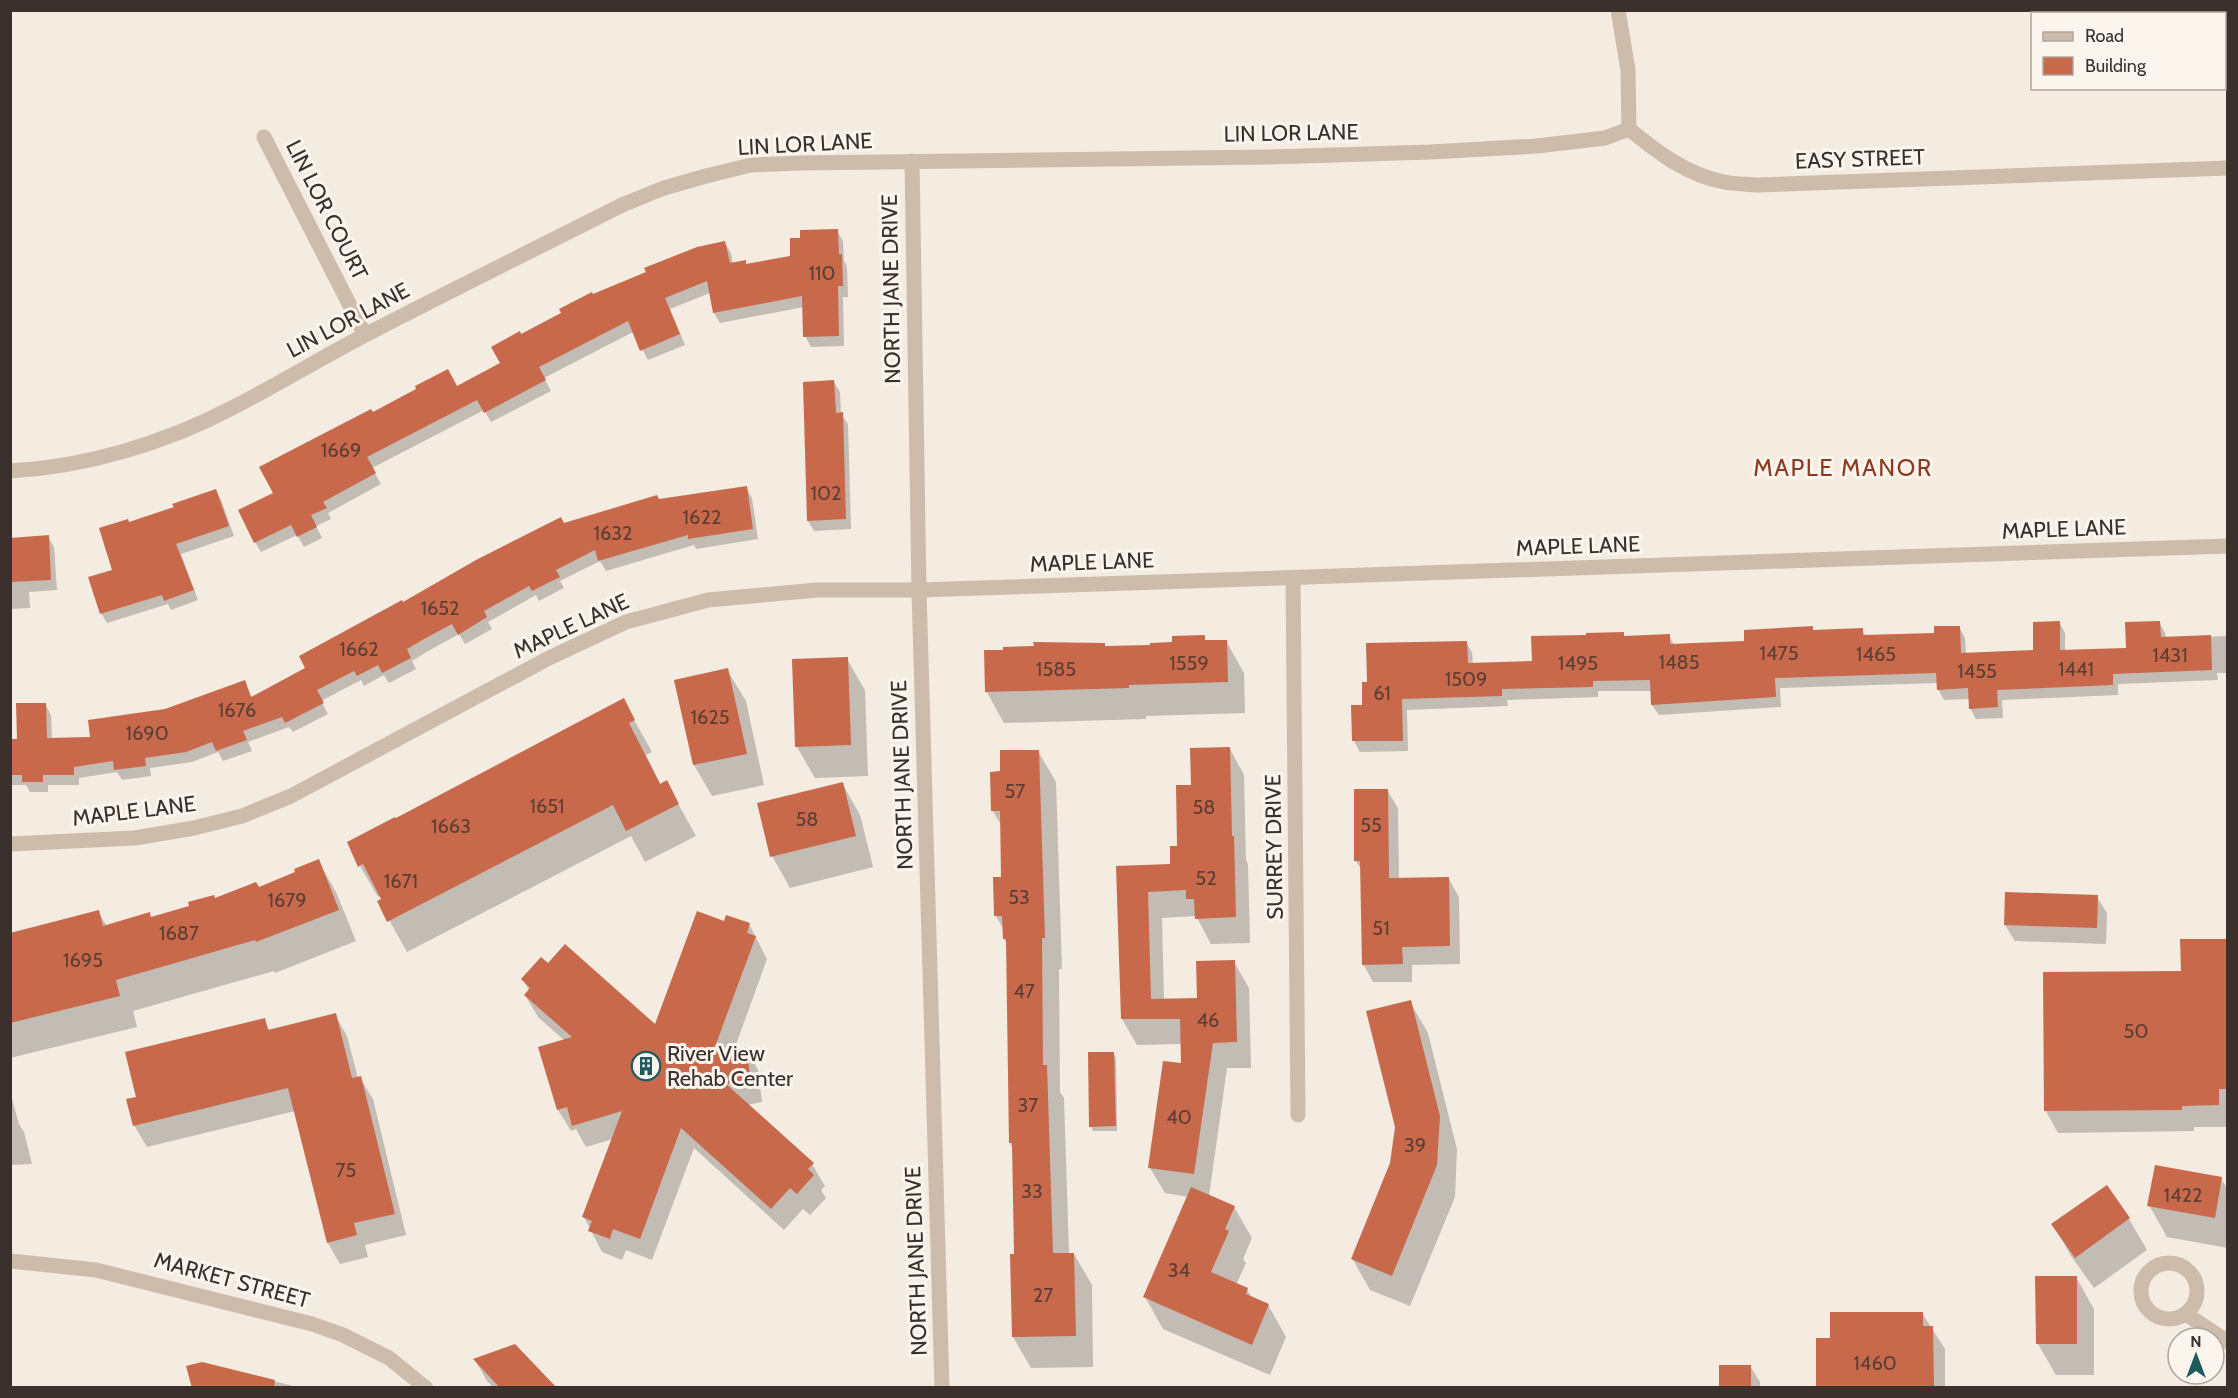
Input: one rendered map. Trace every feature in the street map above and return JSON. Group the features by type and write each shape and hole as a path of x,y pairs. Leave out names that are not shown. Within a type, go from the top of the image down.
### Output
{"street":[{"path":"1618,10 1628,70 1629,129"},
{"name":"LIN LOR LANE","path":"10,471 71,463 130,449 180,431 230,410 365,335 622,205 664,188 751,165 1270,157 1430,152 1537,146 1605,138 1629,129"},
{"name":"EASY STREET","path":"1629,129 1658,153 1688,170 1725,183 1757,185 2228,168"},
{"name":"LIN LOR COURT","path":"264,137 365,335"},
{"name":"NORTH JANE DRIVE","path":"912,161 919,590 942,1388"},
{"name":"MAPLE LANE","path":"10,844 135,838 194,828 242,816 291,796 549,658 626,622 708,600 818,590 919,590 2228,546"},
{"name":"SURREY DRIVE","path":"1293,578 1298,1115"},
{"name":"MARKET STREET","path":"10,1261 96,1270 312,1324 343,1335 389,1358 426,1388"},
{"path":"2186,1314 2228,1342"}],"building":[{"path":"838,229 839,254 842,254 843,286 838,286 839,336 803,337 802,296 713,313 707,281 665,298 680,334 640,351 628,321 539,367 546,380 484,413 477,400 367,457 376,473 323,502 327,508 311,515 317,527 297,537 291,525 254,543 238,510 273,493 259,467 371,409 373,412 448,369 457,386 500,363 491,347 561,313 559,309 592,292 593,294 646,272 644,268 697,247 725,241 730,263 746,260 746,264 790,256 790,238 800,238 800,230"},
{"path":"834,380 836,413 843,412 846,519 807,521 803,382"},
{"path":"747,486 753,529 688,539 688,535 598,561 595,550 556,570 560,577 532,591 529,586 484,611 487,617 458,635 452,624 407,649 411,658 382,673 378,665 357,676 354,671 317,690 324,703 285,723 282,717 243,731 247,740 216,751 212,742 186,752 145,758 146,766 114,770 113,761 74,767 74,775 43,775 43,782 22,782 22,775 10,775 10,739 17,739 16,703 46,703 47,738 90,737 88,720 165,709 245,680 251,697 305,668 299,656 402,600 403,602 476,560 561,517 564,523 657,495 659,499"},
{"path":"216,489 229,526 176,544 194,590 164,601 162,595 100,614 88,577 112,570 99,528 128,519 129,522 174,507 172,504"},
{"path":"49,535 51,580 10,582 10,538"},
{"path":"2060,621 2060,650 2126,648 2125,622 2160,621 2161,637 2211,635 2212,670 2113,674 2113,685 1997,690 1998,707 1969,709 1968,688 1937,690 1936,673 1775,678 1776,697 1651,705 1650,680 1593,681 1593,687 1502,689 1502,696 1402,699 1403,741 1352,741 1351,705 1362,705 1362,682 1367,682 1366,643 1467,641 1468,663 1532,661 1531,636 1624,632 1624,636 1670,634 1670,644 1744,641 1744,630 1813,626 1813,630 1863,628 1863,635 1934,633 1934,626 1960,626 1961,653 2033,650 2033,622"},
{"path":"1205,635 1205,640 1227,640 1228,682 1129,685 1129,688 985,692 984,650 1034,646 1033,642 1105,643 1105,646 1150,645 1150,643 1172,642 1172,636"},
{"path":"848,657 851,745 795,747 792,659"},
{"path":"728,668 747,754 693,765 674,680"},
{"path":"624,698 635,720 629,723 660,784 667,780 679,804 626,831 613,805 387,922 377,901 381,899 363,864 358,867 347,842"},
{"path":"1230,747 1236,917 1195,919 1194,899 1186,899 1186,890 1148,892 1151,999 1197,998 1196,961 1235,960 1237,1042 1213,1043 1194,1174 1148,1168 1163,1061 1181,1063 1180,1019 1121,1019 1116,866 1170,864 1170,846 1177,846 1176,785 1191,785 1190,748"},
{"path":"1000,750 1039,750 1045,938 1042,938 1043,1065 1047,1065 1053,1253 1074,1253 1076,1336 1012,1337 1010,1254 1014,1254 1012,1143 1009,1143 1006,939 1003,939 1002,916 994,916 993,877 1001,877 1000,811 991,811 990,772 1000,771"},
{"path":"843,782 856,836 770,857 757,803"},
{"path":"1354,789 1388,789 1389,878 1449,877 1450,946 1402,947 1403,964 1362,965 1360,861 1354,861"},
{"path":"319,859 339,910 256,942 255,940 116,980 120,996 10,1023 10,933 99,910 103,926 150,912 151,917 189,906 188,902 214,895 215,898 256,882 259,887"},
{"path":"2005,892 2098,895 2097,928 2004,925"},
{"name":"River View Rehab Center","path":"697,911 724,921 726,915 750,923 747,933 756,936 713,1052 746,1047 751,1081 726,1084 814,1163 808,1169 814,1175 797,1194 790,1188 771,1209 681,1128 640,1239 613,1229 610,1239 588,1231 592,1221 582,1217 622,1111 572,1126 567,1107 557,1110 538,1047 572,1037 524,995 530,988 521,979 541,957 548,963 565,944 655,1024"},
{"path":"2180,939 2228,939 2228,1089 2219,1089 2219,1105 2182,1106 2182,1110 2044,1111 2043,972 2181,971"},
{"path":"1411,1000 1440,1116 1437,1165 1392,1276 1351,1259 1390,1163 1395,1127 1366,1011"},
{"path":"336,1013 352,1078 361,1076 395,1214 354,1223 357,1235 327,1243 288,1088 133,1126 126,1099 136,1097 125,1052 265,1018 268,1030"},
{"path":"1088,1052 1114,1052 1116,1126 1089,1127"},
{"path":"2155,1165 2222,1177 2215,1218 2147,1206"},
{"path":"2107,1185 2130,1218 2075,1258 2051,1224"},
{"path":"1191,1187 1235,1206 1225,1229 1229,1231 1211,1272 1248,1288 1246,1294 1269,1304 1252,1345 1143,1297"},
{"path":"2035,1276 2077,1276 2077,1344 2036,1344"},
{"path":"1830,1312 1923,1312 1923,1326 1933,1326 1934,1388 1816,1388 1816,1338 1830,1338"},
{"path":"515,1344 557,1388 500,1388 473,1359"},
{"path":"202,1362 275,1380 274,1388 192,1388 186,1366"},
{"path":"1719,1365 1751,1365 1751,1388 1719,1388"}],"place":[{"name":"River View Rehab Center","path":"646,1066"}],"district":[{"name":"MAPLE MANOR","path":"1843,467"}]}
